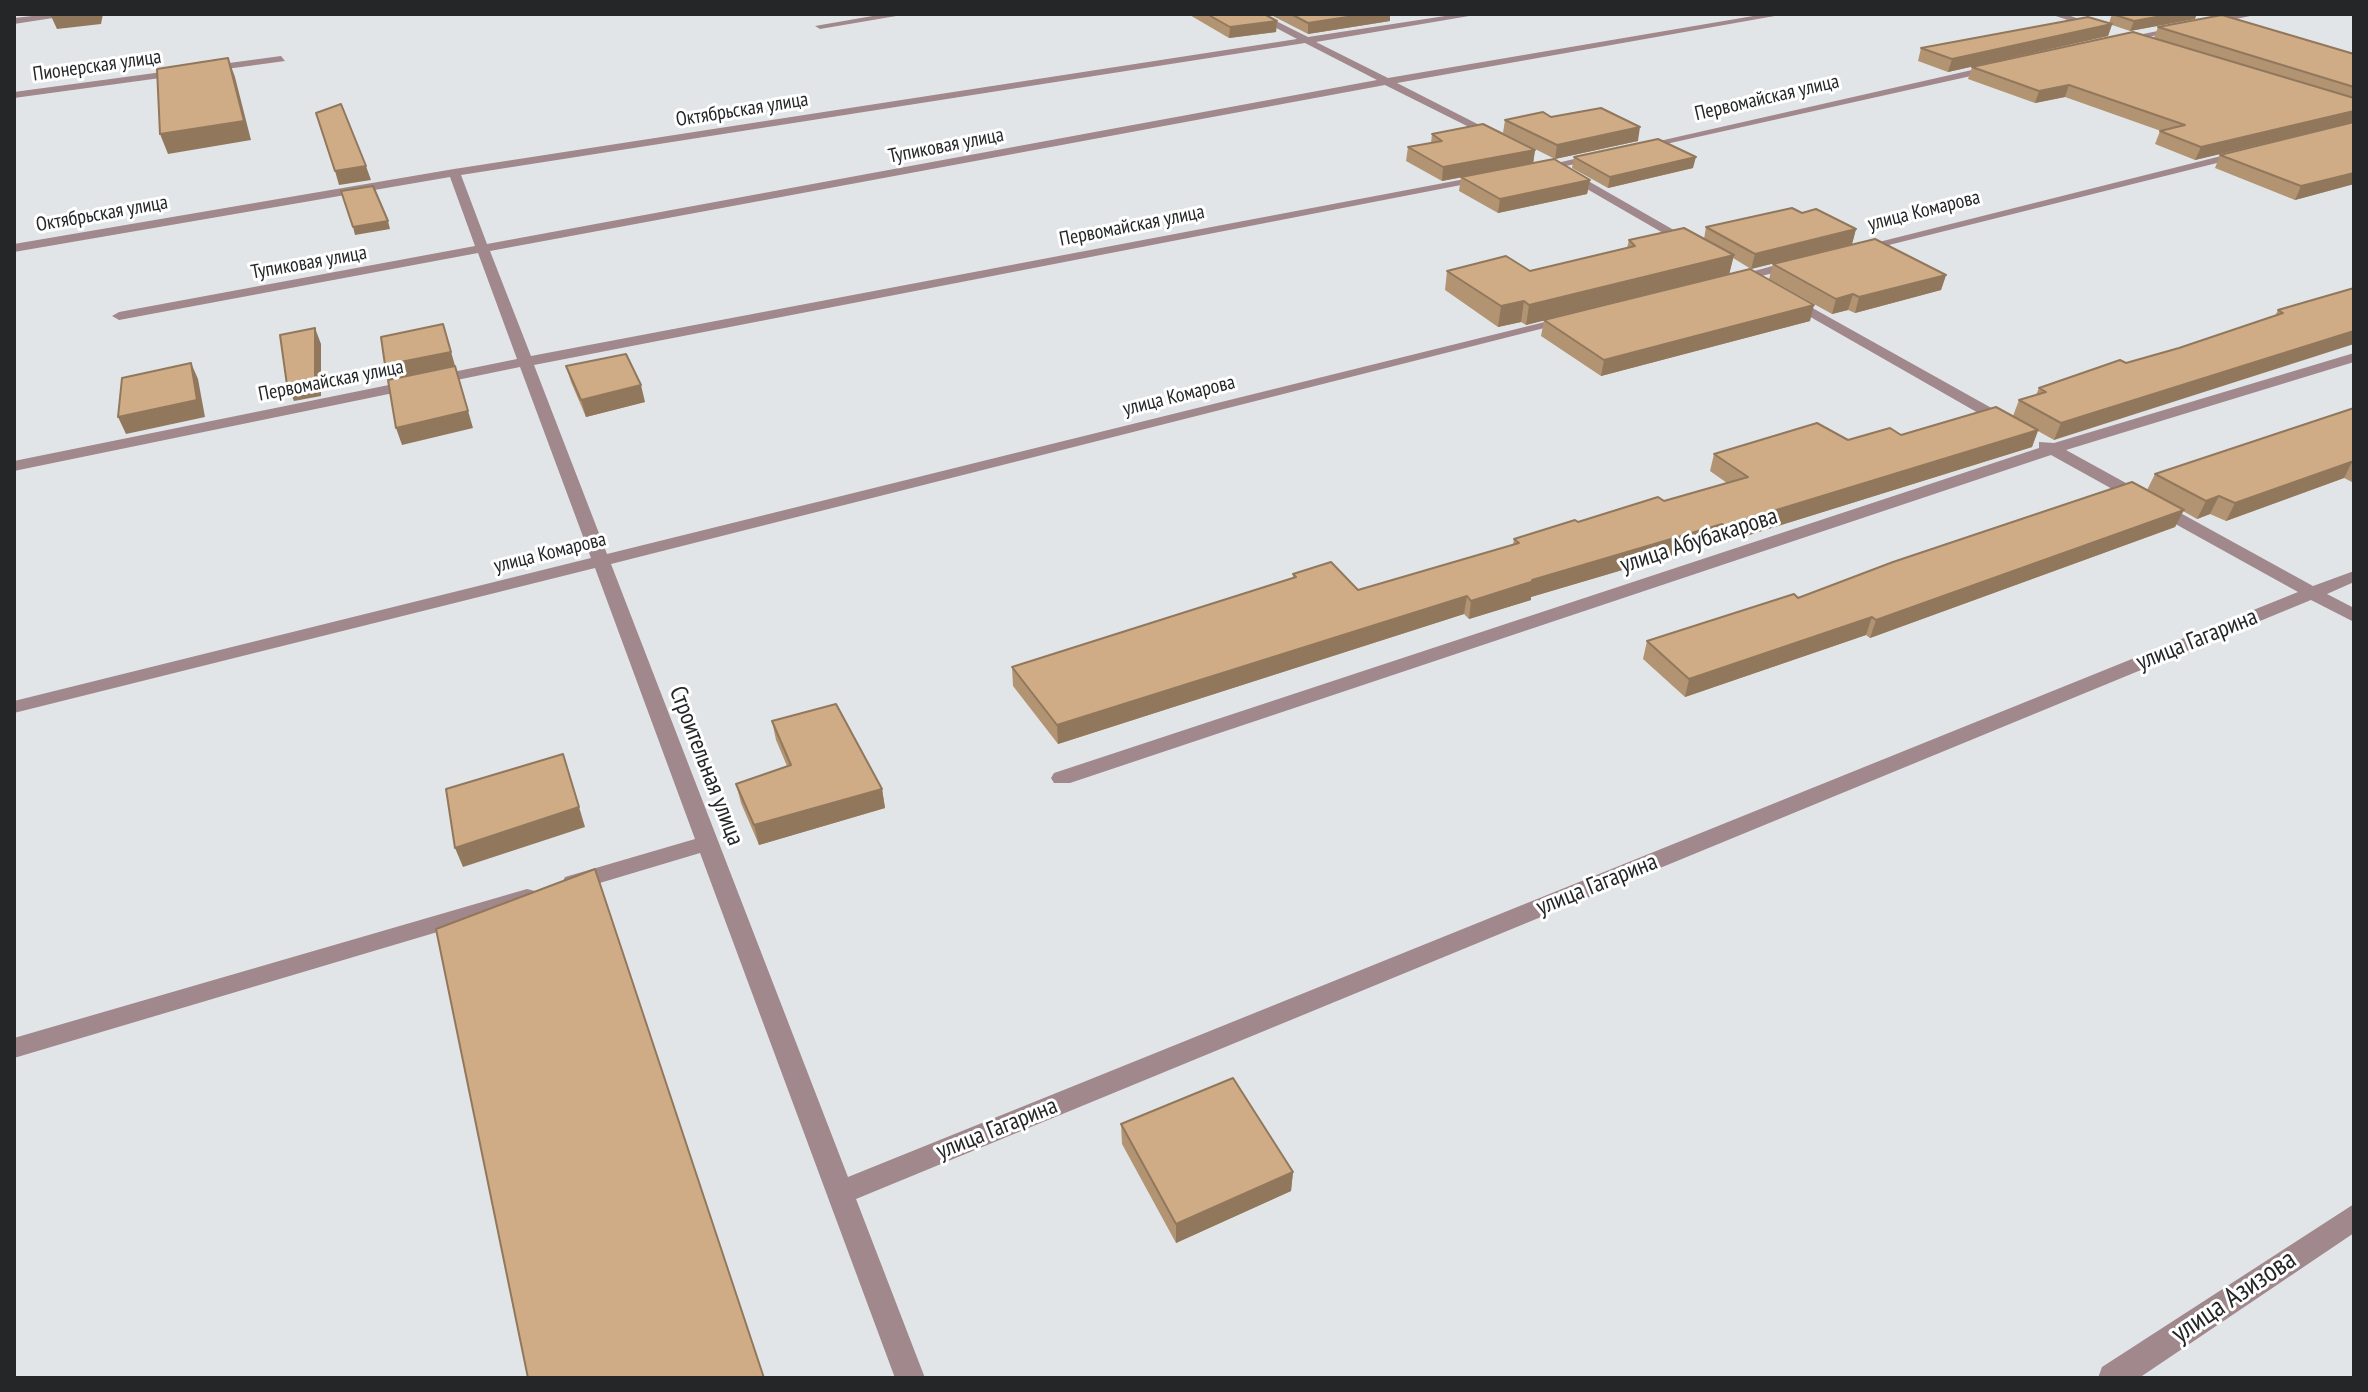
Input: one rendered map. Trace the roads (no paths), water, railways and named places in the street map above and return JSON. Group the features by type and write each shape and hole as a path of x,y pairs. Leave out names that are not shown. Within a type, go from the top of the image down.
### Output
{"street":[{"path":"14,21 74,14"},
{"path":"820,26 903,14"},
{"path":"1255,14 1512,145"},
{"name":"Октябрьская улица","path":"14,248 454,173 1476,14"},
{"name":"Тупиковая улица","path":"119,316 1384,82 1781,14"},
{"path":"2055,14 2161,47"},
{"path":"2100,44 2255,14"},
{"name":"Пионерская улица","path":"14,95 281,59"},
{"name":"Первомайская улица","path":"1632,149 2006,65"},
{"name":"улица Комарова","path":"1842,252 2261,150"},
{"path":"1526,152 1707,252"},
{"path":"1523,172 1617,152"},
{"name":"Строительная улица","path":"454,173 910,1378"},
{"name":"Первомайская улица","path":"14,466 525,362 1508,175"},
{"path":"1718,283 1811,260"},
{"path":"1776,291 2024,433"},
{"name":"улица Комарова","path":"14,707 1578,318"},
{"name":"улица Абубакарова","path":"1062,778 2045,445 2354,357"},
{"path":"2045,445 2354,616"},
{"name":"улица Гагарина","path":"840,1193 2354,576"},
{"path":"14,1048 707,843"},
{"name":"улица Азизова","path":"2113,1378 2354,1217"}]}
